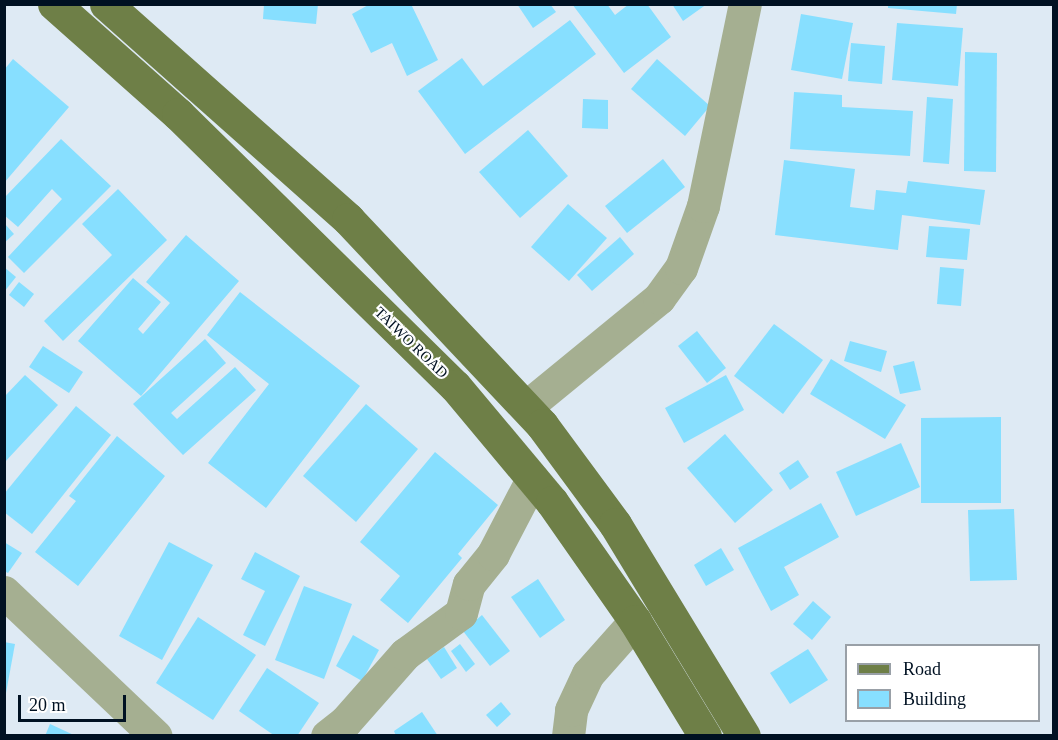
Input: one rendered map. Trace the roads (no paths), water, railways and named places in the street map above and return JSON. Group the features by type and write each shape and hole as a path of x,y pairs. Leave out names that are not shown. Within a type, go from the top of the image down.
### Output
{"main road":[{"name":"TAIWO ROAD","path":"54,4 178,114 455,386 532,479 635,621 705,735"},
{"path":"106,4 348,219 526,407 615,525 744,735"}],"street":[{"path":"526,407 659,298 681,268 703,206 744,4"},
{"path":"327,735 345,722 405,654 461,613 469,584 493,554 532,479"},
{"path":"4,592 156,735"},
{"path":"568,735 571,710 588,674 635,621"}]}
